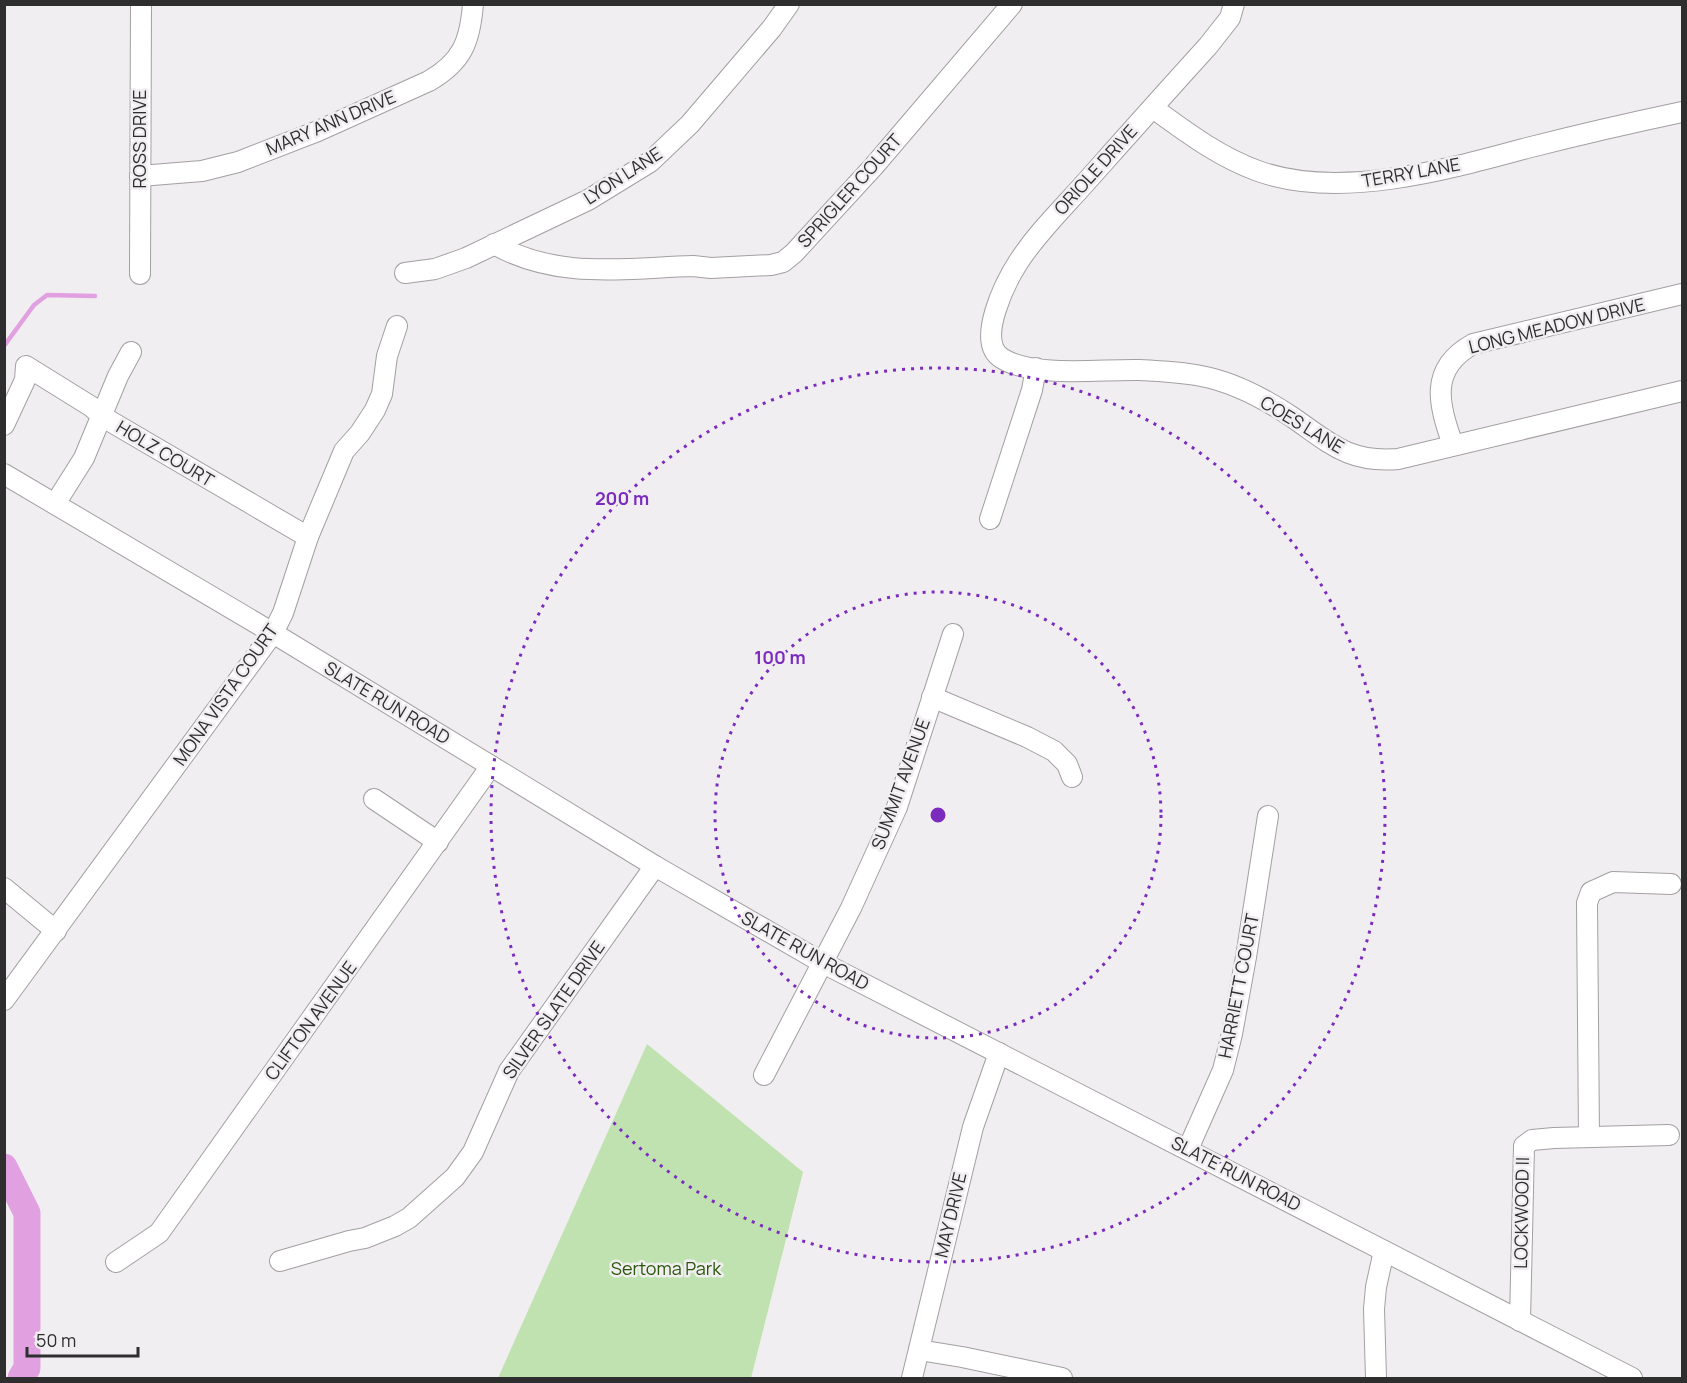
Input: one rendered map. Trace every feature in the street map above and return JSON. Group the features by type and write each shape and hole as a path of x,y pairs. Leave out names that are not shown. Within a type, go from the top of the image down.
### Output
{"street":[{"name":"ROSS DRIVE","path":"140,274 141,4"},
{"name":"MARY ANN DRIVE","path":"140,176 202,171 238,162 318,131 429,81 454,63 462,51 472,25 473,4"},
{"name":"LYON LANE","path":"405,273 435,269 454,263 588,200 650,162 690,124 772,28 789,4"},
{"name":"SPRIGLER COURT","path":"494,244 534,262 576,270 693,266 711,268 771,265 783,262 805,243 874,166 1012,4"},
{"name":"ORIOLE DRIVE","path":"994,351 991,328 998,303 1020,259 1054,215 1208,46 1230,18 1234,4"},
{"name":"TERRY LANE","path":"1153,108 1222,155 1257,171 1297,181 1340,184 1361,183 1429,171 1683,112"},
{"name":"LONG MEADOW DRIVE","path":"1454,445 1443,417 1441,392 1448,363 1459,352 1473,344 1683,294"},
{"name":"MONA VISTA COURT","path":"4,1000 273,633 283,613 308,537 344,451 360,433 382,394 387,356 397,326"},
{"name":"COES LANE","path":"994,351 1001,358 1013,363 1035,368 1068,371 1138,370 1208,377 1250,393 1345,452 1363,458 1380,460 1398,459 1683,391"},
{"path":"55,504 84,458 103,417 118,375 131,352"},
{"name":"HOLZ COURT","path":"4,425 25,380 26,366 92,406 103,417 308,537"},
{"path":"990,519 1032,390 1035,368"},
{"name":"SLATE RUN ROAD","path":"4,474 273,633 656,866 823,963 1632,1378"},
{"name":"SUMMIT AVENUE","path":"765,1075 861,887 897,807 953,634"},
{"path":"932,698 1027,737 1054,751 1067,764 1072,777"},
{"name":"CLIFTON AVENUE","path":"116,1262 159,1233 491,766"},
{"path":"374,798 438,842"},
{"name":"HARRIETT COURT","path":"1188,1149 1223,1070 1232,1034 1268,816"},
{"name":"SILVER SLATE DRIVE","path":"280,1261 387,1230 409,1218 455,1177 473,1152 509,1071 656,866"},
{"path":"1589,1137 1587,903 1591,892 1612,882 1671,884"},
{"path":"4,888 56,931"},
{"name":"MAY DRIVE","path":"912,1378 972,1127 999,1053"},
{"name":"LOCKWOOD II","path":"1520,1321 1524,1146 1532,1140 1670,1135"},
{"path":"1376,1378 1374,1309 1384,1251"},
{"path":"919,1350 1062,1378"}],"green space":[{"name":"Sertoma Park","path":"647,1044 803,1172 751,1378 498,1378"}],"waterway":[{"path":"4,346 34,305 47,295 95,296"},
{"path":"4,1167 27,1213 27,1368 21,1378"}]}
